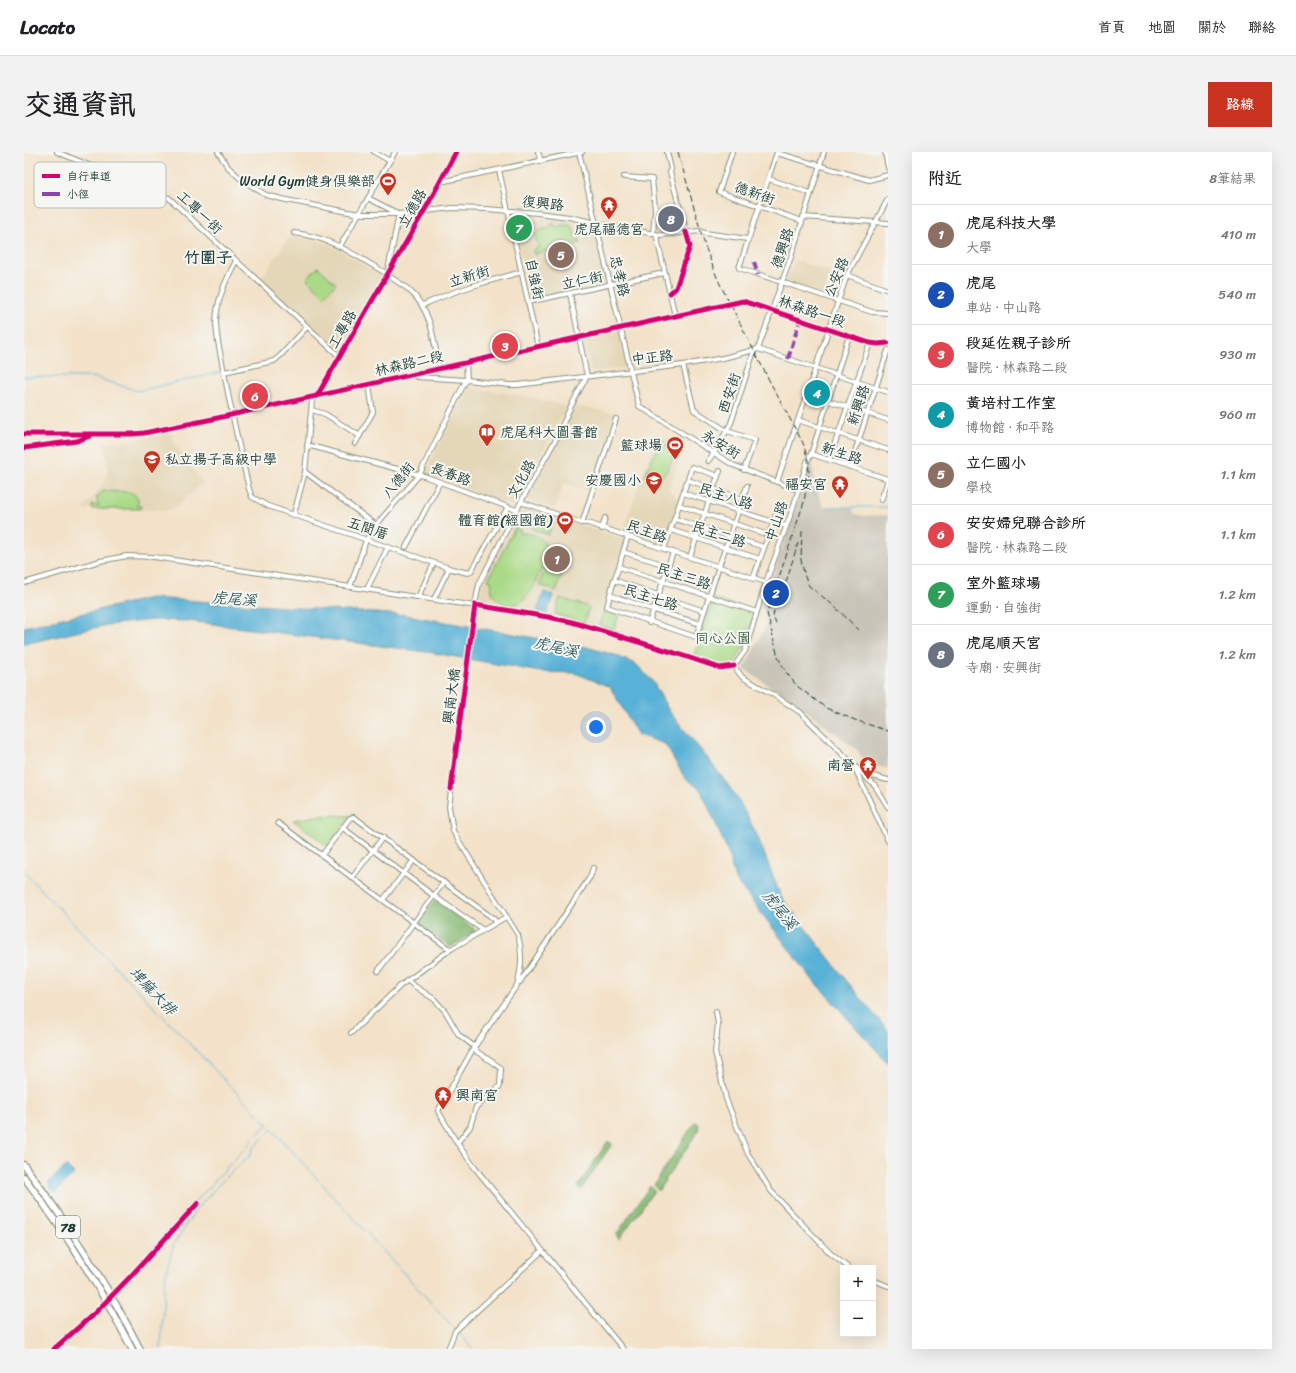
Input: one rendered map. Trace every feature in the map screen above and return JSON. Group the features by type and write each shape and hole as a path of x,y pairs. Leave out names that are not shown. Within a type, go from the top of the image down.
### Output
{"highway":[{"name":"78","path":"24,1165 72,1232 110,1292 140,1349"},
{"name":"78","path":"24,1177 80,1258 103,1295 132,1349"}],"main road":[{"name":"林森路一段","path":"729,304 746,302 870,343 878,344 888,342"},
{"name":"林森路二段","path":"24,434 144,433 232,415 729,304"}],"street":[{"name":"工專一街","path":"58,152 82,162"},
{"name":"復興路","path":"218,152 228,167 242,180 266,195 359,214 399,214 453,208 538,212 569,216 595,223 655,234 667,235 700,231 748,239"},
{"path":"374,152 390,161"},
{"path":"340,246 395,152"},
{"name":"立德路","path":"387,275 456,152"},
{"path":"538,152 540,161"},
{"path":"440,182 580,152"},
{"name":"忠孝路","path":"580,152 595,223 639,406"},
{"path":"667,152 671,169 670,172 690,246 676,288 670,293"},
{"name":"德新街","path":"732,152 718,192 802,219 888,223"},
{"path":"888,175 869,180 777,152 739,268 872,312 888,313"},
{"name":"德興路","path":"756,350 782,283 824,152"},
{"path":"885,152 888,165"},
{"name":"自強街","path":"499,170 538,346"},
{"path":"624,176 652,179 655,209 655,234 675,316"},
{"path":"768,179 810,193"},
{"name":"工專一街","path":"166,197 340,357"},
{"path":"368,198 390,211 399,214"},
{"name":"公安路","path":"778,482 837,301 847,275 888,199"},
{"name":"工專路","path":"294,514 305,472 312,401 317,396 387,275 399,214"},
{"path":"294,233 314,236 340,246 410,291 423,305 432,327 440,369"},
{"path":"232,415 217,334 216,320 218,304 226,279 236,261"},
{"name":"立新街","path":"423,305 474,285 522,272"},
{"name":"立仁街","path":"528,302 664,274"},
{"path":"847,275 888,290"},
{"path":"570,294 587,376"},
{"path":"224,372 274,361 307,327"},
{"name":"中山路","path":"734,666 745,650 765,583 838,375 849,336"},
{"path":"830,460 870,343"},
{"path":"756,350 888,392"},
{"name":"中正路","path":"413,374 417,377 517,385 630,370 683,365 756,350"},
{"name":"西安街","path":"708,461 727,430 756,350"},
{"name":"新興路","path":"850,467 867,413 886,362 888,350"},
{"path":"466,363 467,380"},
{"path":"683,365 694,410 727,430 755,440 744,470"},
{"name":"文化路","path":"474,605 479,584 516,510 556,439 587,376"},
{"name":"八德街","path":"350,587 366,540 376,524 420,474 467,380"},
{"path":"355,444 373,412 369,384"},
{"path":"807,394 888,420"},
{"name":"永安街","path":"639,406 733,465 798,490"},
{"path":"312,410 325,414 360,436"},
{"name":"五間厝","path":"232,415 252,498 263,504 434,563"},
{"path":"582,523 616,419"},
{"path":"798,420 888,450"},
{"path":"24,448 77,441 94,434"},
{"name":"長春路","path":"308,445 420,474 516,510"},
{"name":"新生路","path":"811,454 888,480"},
{"path":"664,549 692,467 719,473 712,489 690,557"},
{"path":"305,472 376,524"},
{"path":"688,480 742,499"},
{"path":"881,500 888,480"},
{"path":"406,547 440,482"},
{"path":"610,595 607,608 649,623 696,637 718,568 748,486"},
{"name":"民主八路","path":"683,493 786,526"},
{"name":"民主路","path":"521,502 765,583"},
{"path":"679,505 768,535"},
{"path":"753,579 779,506"},
{"name":"文化路","path":"434,563 468,573 471,571 508,507"},
{"path":"602,529 605,518"},
{"path":"675,519 764,546"},
{"name":"民主二路","path":"671,530 760,559"},
{"path":"619,567 627,537 718,568"},
{"path":"367,589 388,547"},
{"path":"623,552 669,566"},
{"path":"649,623 673,553"},
{"path":"24,583 100,561 127,556 175,559 474,605 572,622 668,650 720,668 734,666 742,677 800,712 864,774 875,786 888,807"},
{"path":"418,597 434,563"},
{"name":"民主七路","path":"619,567 610,595 701,624"},
{"name":"民主三路","path":"619,567 757,612"},
{"path":"434,599 449,568"},
{"path":"614,580 704,611"},
{"name":"興南大橋","path":"474,605 449,807 453,831 518,935 522,947 522,955 520,975 517,985"},
{"path":"852,763 888,841"},
{"path":"864,774 888,780"},
{"path":"322,855 350,818 354,817 444,882 496,922"},
{"path":"278,823 451,949"},
{"path":"343,828 482,930"},
{"path":"352,878 383,837"},
{"path":"383,900 414,860"},
{"path":"593,868 590,877 474,1048 438,1111 458,1144 476,1168 623,1349"},
{"path":"378,972 444,882"},
{"path":"351,1033 407,980 451,949 506,917"},
{"path":"407,980 412,985 434,999 445,1011 460,1035 474,1048 501,1068 500,1086 476,1107 470,1127 458,1144"},
{"path":"716,1012 718,1024 715,1052 726,1099 748,1154 771,1191 830,1253 845,1265"},
{"path":"448,1349 456,1330 542,1251"},
{"path":"876,1281 888,1286"}],"shaded area":[{"path":"515,218 552,218 593,226 607,283 565,293 531,298 513,220"},
{"path":"290,236 311,239 329,244 382,276 338,351 336,351 260,280"},
{"path":"794,260 830,272 824,294 785,283"},
{"path":"619,332 627,368 591,372 583,339"},
{"path":"469,387 523,396 567,406 512,506 425,473"},
{"path":"574,406 618,413 615,416 590,491 563,483 555,509 526,500 554,451"},
{"name":"私立揚子高級中學","path":"171,433 175,446 203,483 172,510 83,509 106,480 108,467 104,443 131,441"},
{"name":"安慶國小","path":"657,434 683,449 669,489 679,501 668,536 663,544 629,532 626,528 626,523"},
{"path":"812,459 814,483 823,507 853,508 854,514 865,516 888,515 888,768 868,765 856,749 808,712 744,669 768,622 762,607"},
{"path":"525,507 626,540 598,627 479,602 482,586 486,577 521,510"}],"green space":[{"path":"554,223 555,227 565,225 571,226 575,233 574,240 579,239 581,243 534,254 533,250 540,247 536,241 536,235 541,230 550,228 550,224"},
{"path":"318,267 336,284 324,296 307,279"},
{"path":"661,440 664,441 663,445 670,446 673,449 674,453 670,465 663,476 656,479 649,474 648,476 645,475"},
{"path":"103,491 131,492 138,498 138,503 136,506 141,506 141,509 92,509 92,505 99,506 97,497"},
{"path":"537,513 554,519 548,535 532,529"},
{"path":"515,528 521,531 520,534 532,534 541,539 547,553 539,575 529,593 523,600 516,604 509,605 500,601 494,596 491,588 492,582 488,580"},
{"path":"553,548 569,554 565,564 550,559 565,565 556,591 539,585"},
{"path":"560,598 589,607 584,623 555,614"},
{"name":"同心公園","path":"714,599 755,612 744,646 733,665 721,667 693,657"},
{"path":"604,610 619,615 614,630 599,625"},
{"path":"316,816 351,816 327,846 293,820"},
{"path":"435,900 474,929 475,932 452,946 448,945 418,923 417,921"},
{"path":"695,1122 699,1124 698,1131 658,1191 654,1185"},
{"path":"608,1141 612,1144 581,1190 578,1186"},
{"path":"650,1186 654,1191 619,1239 616,1235"}],"water":[{"path":"544,592 553,595 547,614 537,611"},
{"name":"虎尾溪","path":"150,598 406,615 586,647 615,655 637,665 653,682 669,711 737,797 757,835 781,897 861,999 888,1030 888,1063 813,980 735,879 728,852 700,789 685,778 665,744 638,735 610,687 575,673 541,672 434,653 189,621 153,620 107,625 24,644 24,627"},
{"path":"66,1166 74,1174 56,1192 50,1187 49,1182"}],"waterway":[{"path":"24,377 93,377 138,391 221,372"},
{"path":"827,507 888,507"},
{"name":"埤麻大排","path":"24,872 267,1124 455,1329"},
{"path":"114,1296 131,1279 130,1273 267,1124"},
{"path":"161,1349 164,1288 167,1269 174,1244 195,1211 226,1177 250,1156 253,1148 272,1129"},
{"path":"57,1349 106,1304"},
{"path":"458,1332 473,1349"}],"railway":[{"path":"678,152 705,246 718,280 803,443 808,460 809,471 804,502 767,613 778,657 785,671 797,686 826,708 888,731"},
{"path":"802,531 801,560 809,586 833,605 861,632"},
{"path":"778,608 798,543"},
{"path":"776,602 773,616 776,624"}],"marked path":[{"path":"754,262 758,275"},
{"path":"788,359 799,323 802,320"}],"cycle path":[{"path":"317,396 427,206 456,152"},
{"path":"670,293 676,288 690,246 686,232"},
{"path":"24,434 144,433 743,301 870,343 888,343"},
{"path":"24,448 77,441 90,436"},
{"path":"451,789 475,605 572,622 720,668 734,666"},
{"path":"54,1349 96,1312 198,1203"}],"place":[{"name":"World Gym健身俱樂部","path":"388,196"},
{"name":"虎尾順天宮","path":"671,219"},
{"name":"虎尾福德宮","path":"609,220"},
{"name":"室外籃球場","path":"519,228"},
{"name":"立仁國小","path":"561,255"},
{"name":"段延佐親子診所","path":"505,346"},
{"name":"黃培村工作室","path":"817,393"},
{"name":"安安婦兒聯合診所","path":"255,396"},
{"name":"虎尾科大圖書館","path":"487,447"},
{"name":"籃球場","path":"675,460"},
{"name":"私立揚子高級中學","path":"152,474"},
{"name":"安慶國小","path":"654,495"},
{"name":"福安宮","path":"840,499"},
{"name":"體育館(經國館)","path":"565,535"},
{"name":"虎尾科技大學","path":"557,559"},
{"name":"虎尾","path":"776,593"},
{"name":"南營","path":"868,780"},
{"name":"興南宮","path":"443,1110"}],"district":[{"name":"竹圍子","path":"208,257"}]}
